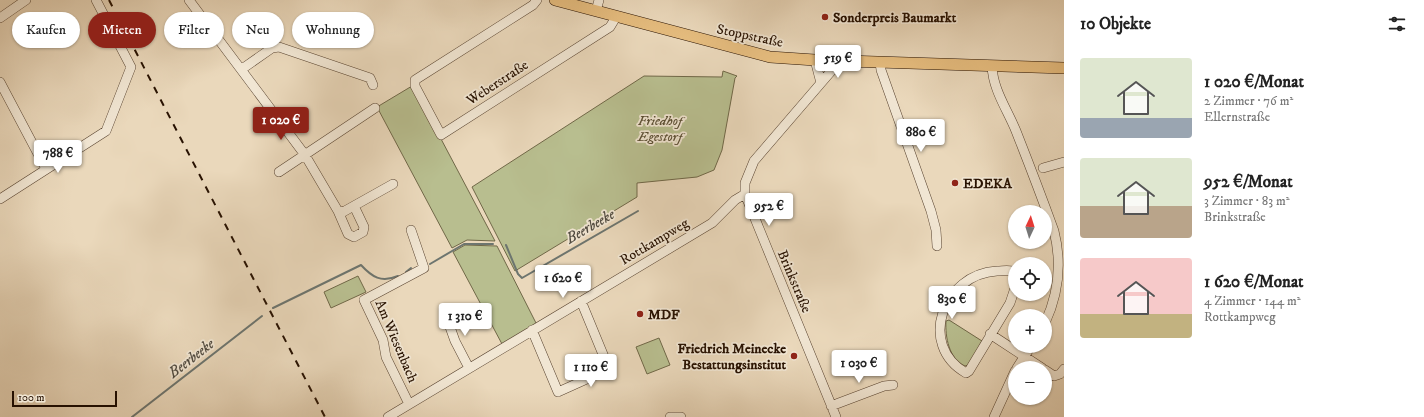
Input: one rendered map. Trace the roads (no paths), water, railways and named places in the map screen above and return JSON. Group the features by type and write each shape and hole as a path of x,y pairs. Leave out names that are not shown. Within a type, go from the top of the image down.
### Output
{"main road":[{"name":"Stoppstraße","path":"555,0 757,55 815,60 1064,68"}],"street":[{"path":"0,18 26,0"},
{"path":"0,199 106,131 131,67 96,0"},
{"path":"189,0 305,155 338,211 348,234 354,237 363,232 364,226 354,206"},
{"name":"Weberstraße","path":"537,0 533,5 415,80 415,86 441,135 610,27 616,17"},
{"path":"596,11 599,0"},
{"path":"242,69 272,48 279,47 370,78 373,85"},
{"path":"815,60 821,83"},
{"path":"745,194 745,183 754,161 840,61"},
{"path":"880,62 881,70 931,211 936,230 937,246"},
{"path":"992,66 992,76 998,94 1016,131 1058,245 1059,271 1056,295 1050,309"},
{"path":"0,82 46,169"},
{"path":"278,172 375,108"},
{"path":"1044,168 1064,162"},
{"path":"338,211 343,212 394,184"},
{"name":"Rottkampweg","path":"388,417 712,223 736,200 745,194"},
{"name":"Brinkstraße","path":"745,194 836,417"},
{"name":"Am Wiesenbach","path":"409,404 386,357 383,340 364,300 424,268 411,230"},
{"path":"1008,270 992,271 978,274 964,281 953,292 946,303 940,331 942,344 957,368 966,373 970,371 990,334 1011,301"},
{"path":"532,330 558,392 609,368 581,301"},
{"path":"445,313 455,341 469,368"},
{"path":"990,334 1032,361"},
{"path":"1021,361 1024,355"},
{"path":"1052,375 1054,376 1060,374 1064,369"},
{"path":"831,406 884,386 893,385"},
{"path":"994,417 1008,386"},
{"path":"670,417 681,417"}],"waterway":[{"name":"Beerbeeke","path":"506,245 518,274 522,278 638,211"},
{"name":"Beerbeeke","path":"430,264 464,244 493,244"},
{"name":"Beerbeeke","path":"273,308 361,265 377,278 387,279 398,276"},
{"name":"Beerbeeke","path":"406,272 411,268"},
{"name":"Beerbeeke","path":"132,417 262,316"}],"railway":[{"path":"109,0 325,417"}],"place":[{"name":"Sonderpreis Baumarkt","path":"825,17"},
{"name":"EDEKA","path":"955,183"},
{"name":"MDF","path":"640,314"},
{"name":"Friedrich Meinecke Bestattungsinstitut","path":"794,356"}],"park label":[{"name":"Friedhof Egestorf","path":"660,128"}]}
